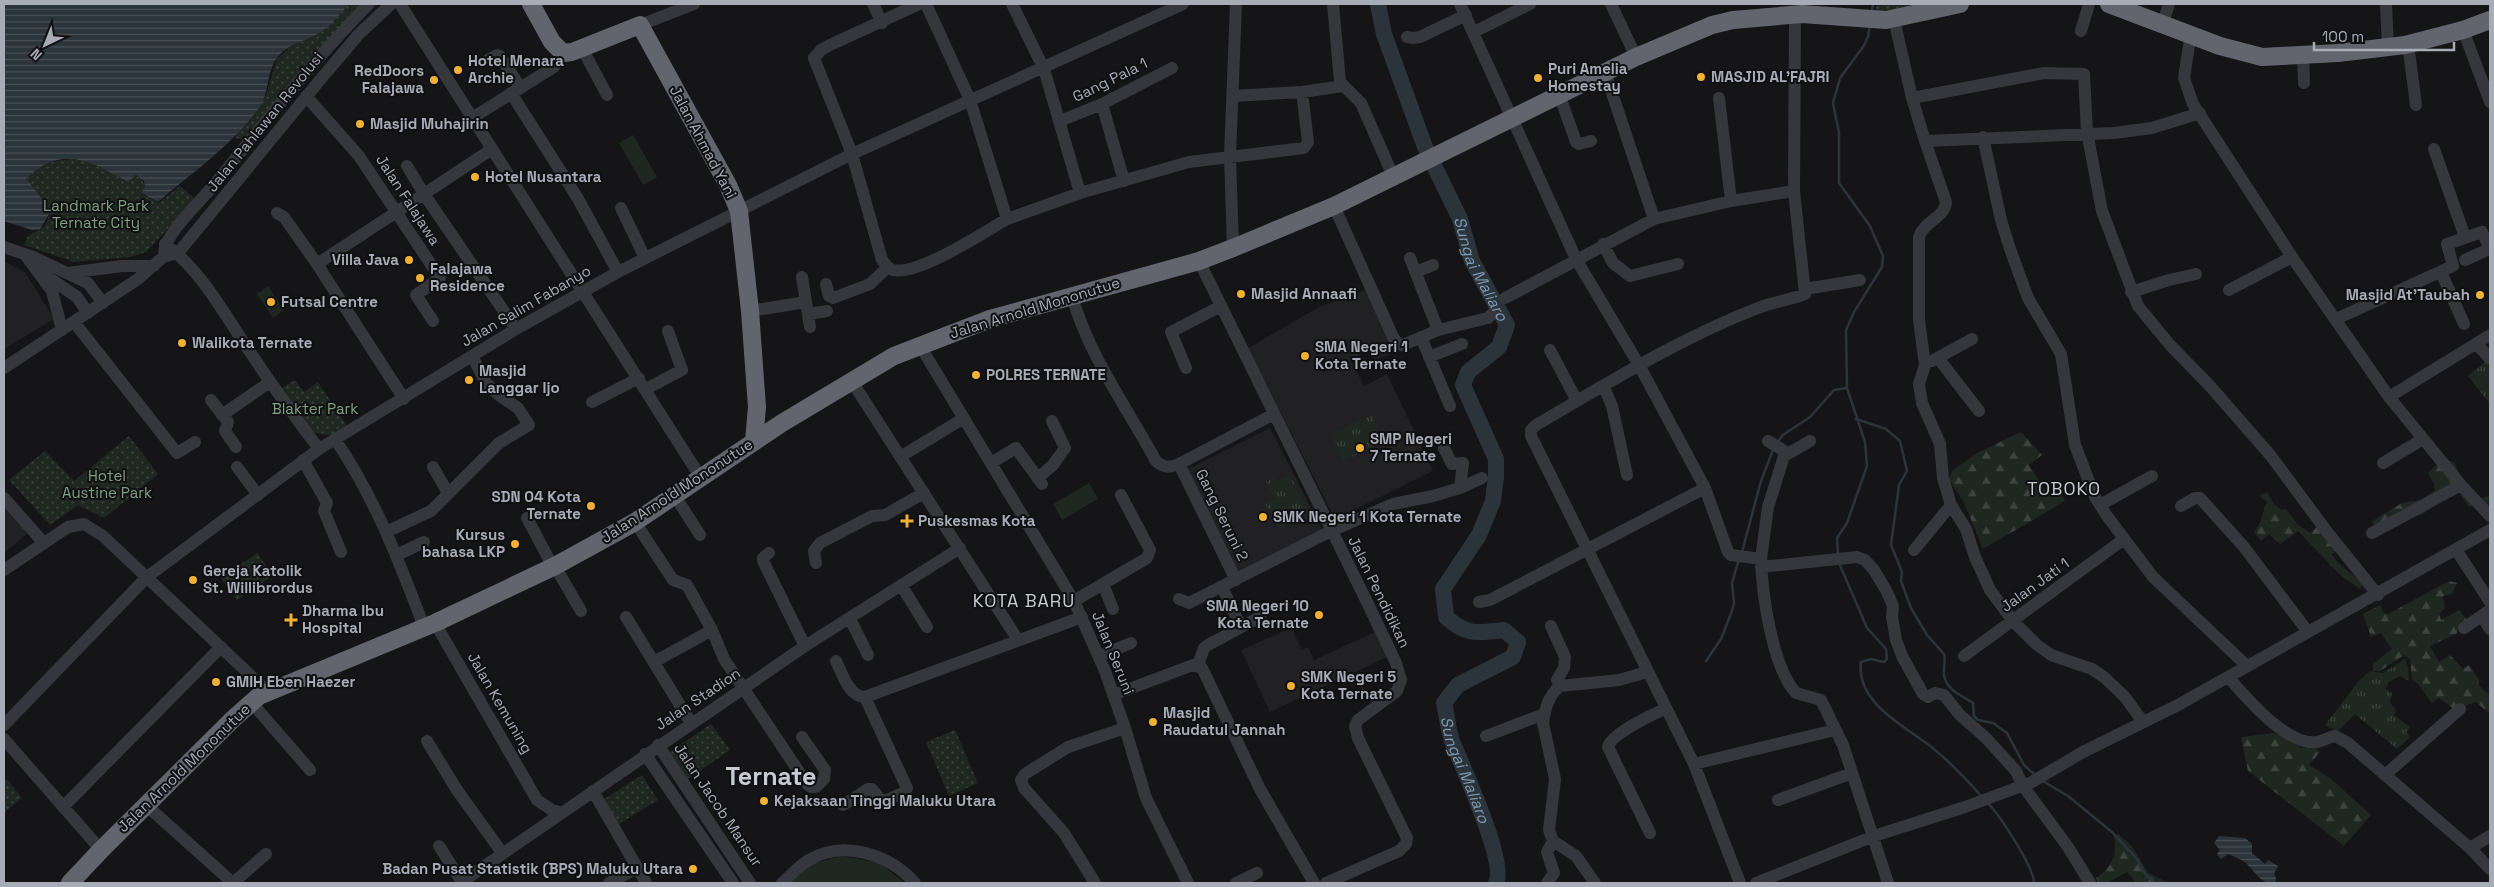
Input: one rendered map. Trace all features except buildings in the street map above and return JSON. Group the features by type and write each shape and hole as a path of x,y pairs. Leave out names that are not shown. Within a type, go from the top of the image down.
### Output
{"highway":[{"path":"530,4 552,42 563,52 582,48 640,25"},
{"name":"Jalan Arnold Mononutue","path":"70,883 251,702 267,692 430,625 554,566 635,522 754,441 851,380 879,363 919,344 990,319 1199,261 1234,248 1334,206 1513,116 1636,57 1712,25 1733,20 1799,11 1890,19 1960,4"},
{"path":"2109,4 2235,51 2262,57 2303,55 2408,44 2463,30 2490,20"},
{"name":"Jalan Ahmad Yani","path":"640,25 728,185 739,211 758,407 754,441"},
{"path":"758,407 782,423"}],"street":[{"name":"Jalan Pahlawan Revolusi","path":"165,244 309,70 369,4"},
{"name":"Jalan Pahlawan Revolusi","path":"178,253 306,96 360,34 392,4"},
{"path":"400,4 702,478"},
{"path":"640,25 694,4"},
{"path":"873,4 882,23"},
{"path":"919,4 882,23 830,45 821,50 814,58 852,154 882,260 888,267 896,270 931,262 1007,219 1080,193 1189,162 1230,156 1300,150 1308,142 1302,92"},
{"path":"926,4 970,100 1007,219"},
{"path":"1012,4 1044,69 1080,193"},
{"path":"1234,248 1230,156 1236,4"},
{"path":"1333,4 1339,79 1343,86 1361,103 1393,176"},
{"path":"1474,32 1530,4"},
{"path":"1611,4 1636,57"},
{"path":"2081,31 2089,4"},
{"path":"2163,24 2169,4"},
{"path":"2386,4 2388,47"},
{"name":"Jalan Salim Fabanyo","path":"4,725 147,577 303,460 335,439 404,399 516,329 645,258 852,154 970,100 1044,69 1179,5"},
{"path":"1407,37 1420,36 1463,9 1576,259 1639,365 1705,488 1724,544 1731,555 1761,563 1857,557 1865,560 1879,578 1893,606 1892,617 1896,640 1902,656 1925,696 1935,693 1944,695 1960,715 2006,758 2028,784 2090,883"},
{"path":"1740,883 1694,764 1647,672 1590,550 1531,436 1531,430 1536,425 1639,365 1758,308 1804,295 1805,289 1794,191 1799,11"},
{"path":"1890,19 1925,141 1946,202 1944,211 1923,227 1919,236 1919,320 1925,365 1919,384 1920,396 1940,444 1944,478 1951,504 1966,529 1975,557 1990,590 2013,621 2046,652 2092,669 2104,677 2125,697 2142,722"},
{"path":"2463,30 2490,102"},
{"path":"2191,33 2184,78 2187,91 2200,113 2292,256 2389,397 2461,486 2490,516"},
{"path":"2408,44 2416,106"},
{"path":"582,48 607,95"},
{"path":"472,118 554,67 563,52"},
{"path":"488,60 496,55 500,56 515,90 618,272"},
{"path":"2303,55 2304,83"},
{"name":"Gang Pala 1","path":"1060,121 1102,104 1172,68"},
{"path":"1605,72 1654,219"},
{"path":"1912,98 2044,73 2083,73 2087,132 2102,210 2131,292 2149,321 2271,456 2374,597"},
{"path":"1233,96 1302,92 1343,86"},
{"path":"1559,94 1576,142 1579,144 1591,141"},
{"name":"Jalan Falajawa","path":"306,96 349,144 397,212 440,278 416,294 433,321"},
{"path":"1719,98 1731,201"},
{"path":"1102,104 1124,181"},
{"path":"1925,141 2087,132 2114,133 2152,128 2200,113"},
{"path":"1983,137 2010,249 2028,298 2061,354 2075,445 2100,505 2153,577 2247,666"},
{"path":"317,264 492,149"},
{"path":"2434,149 2466,237"},
{"path":"408,166 424,194 516,329"},
{"path":"1505,298 1603,244 1654,219 1731,201 1794,191"},
{"path":"1334,206 1393,337 1398,344 1403,344 1438,330 1488,318 1493,313"},
{"path":"621,208 645,258"},
{"path":"277,213 284,216 317,264 404,399"},
{"path":"2336,319 2454,266 2446,245 2482,232 2490,249 2465,260"},
{"path":"159,261 165,244 178,253 198,275 270,382 319,449"},
{"path":"1603,244 1613,263 1630,276 1678,264"},
{"path":"4,247 29,260 88,283 103,303"},
{"path":"4,368 103,303 159,261 178,253"},
{"path":"2229,290 2292,256"},
{"path":"1410,258 1438,330"},
{"path":"29,260 77,297 88,313"},
{"path":"29,260 52,291 62,330"},
{"path":"68,274 159,261"},
{"name":"Jalan Pendidikan","path":"1199,261 1396,663 1401,680 1397,691 1358,720 1355,726 1358,738 1407,838 1406,844 1399,851 1326,883"},
{"path":"1416,272 1433,265"},
{"path":"826,284 829,296 833,298 870,284 888,267"},
{"path":"2441,272 2464,324"},
{"path":"2131,292 2196,274"},
{"path":"802,277 808,314"},
{"path":"1805,289 1860,280"},
{"path":"1072,296 1080,324 1090,347 1156,461 1165,467 1179,464 1274,414"},
{"path":"1186,368 1171,332 1221,306"},
{"path":"750,311 808,314 826,311"},
{"path":"74,322 177,453 195,442"},
{"path":"592,402 682,370 668,332"},
{"path":"2389,397 2490,335"},
{"path":"1421,337 1450,406"},
{"path":"1925,365 1972,339"},
{"name":"Jalan Seruni","path":"919,344 1082,617 1114,695 1146,798 1188,883"},
{"path":"1429,357 1462,344"},
{"path":"2477,344 2490,360"},
{"path":"1550,350 1577,401"},
{"path":"388,531 431,511 499,443 529,425 518,408 500,396 486,382 472,356"},
{"path":"1938,358 1979,411"},
{"path":"851,380 1018,640"},
{"path":"222,414 270,382"},
{"path":"1604,387 1612,406 1627,475"},
{"path":"210,400 228,422 225,431 236,447"},
{"path":"900,457 964,418"},
{"path":"991,463 1016,448 1040,481 1065,448 1052,421"},
{"name":"Jalan Kemuning","path":"335,439 364,485 388,531 397,555 430,625 537,800 537,830"},
{"path":"2383,463 2423,439"},
{"path":"1784,456 1810,441"},
{"path":"1768,442 1783,450 1784,456 1768,507 1761,563 1769,630 1785,674 1796,693 1821,700 1836,730 1874,836 1888,883"},
{"path":"1444,448 1452,464 1463,463 1460,488"},
{"path":"303,460 327,503 324,511 341,552"},
{"name":"Gang Seruni 2","path":"1179,464 1236,580"},
{"path":"237,467 258,495"},
{"path":"433,467 448,493"},
{"path":"2100,505 2152,476"},
{"path":"1179,599 1189,603 1331,531 1393,504 1422,499 1460,488 1482,478"},
{"path":"2372,533 2461,486"},
{"path":"1479,602 1490,600 1590,550 1705,488"},
{"path":"816,563 814,551 820,543 872,516 885,515 924,493"},
{"path":"1074,601 1147,558 1149,554 1150,550 1121,494"},
{"path":"675,496 700,535"},
{"path":"2181,506 2197,497 2200,498 2244,547 2308,632"},
{"path":"4,498 43,542"},
{"path":"1914,550 1951,504"},
{"path":"527,518 581,612"},
{"path":"635,522 673,580 686,585 712,630 724,659 807,784 811,788 816,787 824,779 825,770 802,737"},
{"path":"4,570 68,527 84,524 103,536 267,692"},
{"path":"1756,883 1874,836 1965,807 2028,784 2084,752 2178,705 2457,551 2490,530"},
{"name":"Jalan Jati 1","path":"1964,656 2124,539"},
{"path":"397,555 424,542"},
{"name":"Jalan Stadion","path":"461,882 560,812 805,646 960,548"},
{"path":"2457,551 2490,602"},
{"path":"769,553 763,561 805,646"},
{"path":"1102,584 1113,609"},
{"path":"901,585 927,627"},
{"path":"1222,587 1241,627"},
{"path":"2464,628 2486,613 2490,629"},
{"path":"626,617 691,723"},
{"path":"836,660 851,690 860,697 865,697 1082,617"},
{"path":"1198,665 1204,648 1260,617"},
{"path":"850,619 868,655"},
{"path":"1551,626 1564,658 1564,668 1558,680 1560,686"},
{"path":"654,662 712,630"},
{"path":"1099,656 1131,643"},
{"path":"63,807 221,647"},
{"path":"1114,695 1160,676 1198,665"},
{"path":"1198,665 1202,668 1260,789 1314,883"},
{"path":"1595,883 1576,856 1554,841 1549,830 1549,820 1555,793 1555,779 1543,723 1544,714 1547,702 1560,686 1620,680 1647,672"},
{"path":"2228,677 2281,730 2311,742 2335,736 2340,738 2470,848 2490,869"},
{"path":"843,805 868,789 885,801 905,792 907,788 865,697"},
{"path":"251,702 310,770"},
{"path":"1650,833 1608,747 1611,740 1624,731 1666,709"},
{"path":"2385,775 2460,709"},
{"path":"1486,736 1544,714"},
{"path":"1096,883 1073,846 1027,791 1021,780 1025,774 1068,747 1125,728"},
{"path":"1694,764 1836,730"},
{"path":"4,739 101,850"},
{"path":"427,741 457,790 503,854"},
{"name":"Jalan Jacob Mansur","path":"658,745 750,883"},
{"name":"Jalan Jacob Mansur","path":"645,754 733,883"},
{"path":"1778,800 1852,773"},
{"path":"593,790 646,883"},
{"path":"537,800 552,810 560,812"},
{"path":"146,806 233,883 266,854"},
{"path":"2470,848 2490,836"},
{"path":"1547,883 1554,873 1547,852 1554,841"},
{"path":"439,846 461,882"},
{"path":"782,883 810,859 829,853 854,852 882,857 905,872 915,883"},
{"path":"609,883 637,868"},
{"path":"1236,883 1257,873"}],"shaded area":[{"path":"4,4 349,4 325,29 282,52 271,70 265,96 259,108 248,122 224,147 158,202 141,193 145,187 144,181 136,175 128,182 102,168 77,159 52,161 26,178 51,211 40,229 32,230 4,221"},
{"path":"4,261 25,272 54,319 4,349"},
{"path":"1366,290 1394,352 1376,360 1370,350 1351,360 1364,386 1387,374 1433,471 1335,519 1248,348 1319,307"},
{"name":"SMK Negeri 1 Kota Ternate","path":"1270,428 1324,533 1241,576 1186,470"},
{"path":"4,506 28,533 4,553"},
{"name":"SMK Negeri 5 Kota Ternate","path":"1291,628 1302,649 1308,647 1314,660 1375,632 1387,657 1270,712 1241,650"},
{"path":"2219,836 2245,838 2252,844 2252,853 2265,864 2268,860 2278,866 2274,874 2276,877 2275,883 2269,883 2261,879 2247,864 2236,857 2228,854 2221,859 2217,854 2220,850 2214,843"}],"green space":[{"path":"349,4 364,4 245,138 241,140 235,137 266,95 277,59 294,43 325,29"},
{"path":"1876,4 1928,4 1876,12"},
{"path":"633,135 657,177 643,185 619,143"},
{"name":"Landmark Park Ternate City","path":"71,159 92,161 128,182 133,176 141,177 145,187 141,194 159,203 180,186 195,199 146,252 130,257 74,262 24,245 28,236 45,226 51,211 25,178 46,164"},
{"name":"Futsal Centre","path":"268,286 284,310 273,318 257,294"},
{"path":"2485,362 2490,368 2490,404 2468,376"},
{"name":"Blakter Park","path":"295,380 304,392 318,382 348,427 333,436 311,432 280,389"},
{"path":"1371,415 1383,442 1343,461 1330,434"},
{"path":"2021,432 2042,455 2029,465 2047,494 2061,493 2065,501 1983,549 1963,500 1949,480 1952,471 1977,453"},
{"name":"Hotel Austine Park","path":"129,436 158,474 104,518 78,505 50,525 9,480 45,451 74,481"},
{"path":"2445,460 2454,462 2462,480 2480,499 2489,496 2488,507 2474,505 2469,507 2458,491 2442,499 2423,514 2407,518 2399,526 2392,528 2415,507 2399,511 2382,528 2377,527 2371,522 2402,503 2421,500 2435,490 2428,473"},
{"path":"1290,475 1310,514 1280,530 1265,504 1275,499 1266,481 1274,477 1277,482"},
{"path":"1089,483 1098,499 1062,520 1053,504"},
{"path":"2267,492 2274,504 2282,510 2286,509 2298,525 2310,533 2317,527 2338,550 2332,554 2334,558 2363,584 2360,589 2339,574 2298,531 2280,544 2269,534 2261,541 2254,532 2257,529 2267,502 2259,496"},
{"path":"257,553 273,575 237,600 221,578"},
{"path":"2449,581 2457,583 2452,594 2443,596 2445,608 2439,614 2441,620 2459,610 2467,620 2456,634 2430,646 2439,662 2450,655 2463,669 2469,665 2479,680 2478,684 2490,696 2490,714 2476,702 2454,709 2439,698 2432,703 2418,684 2412,680 2410,659 2404,655 2380,671 2373,671 2373,664 2392,649 2381,633 2371,637 2363,614 2380,605 2384,613 2388,614"},
{"path":"2405,659 2408,667 2409,681 2400,676 2389,682 2386,689 2392,693 2390,703 2396,710 2394,715 2410,727 2406,732 2410,737 2397,749 2355,714 2337,732 2325,725 2358,682 2370,671 2383,673"},
{"path":"711,724 730,750 688,779 670,752"},
{"path":"955,730 978,783 949,796 926,742"},
{"path":"2274,733 2288,738 2301,748 2313,746 2320,752 2309,765 2329,777 2371,815 2344,846 2248,771 2241,737"},
{"path":"642,775 658,800 619,824 603,800"},
{"path":"7,779 22,798 4,813 4,782"},
{"path":"2118,834 2132,846 2148,873 2169,883 2136,883 2127,872 2107,883 2099,883 2096,878 2106,870 2112,860 2115,849 2114,836"},
{"path":"842,856 879,863 905,883 790,883 814,863"}],"waterway":[{"name":"Sungai Maliaro","path":"1378,4 1384,34 1425,147 1460,219 1472,261 1507,325 1499,347 1468,372 1463,385 1496,459 1496,477 1493,501 1479,535 1443,589 1446,617 1453,623 1473,632 1504,630 1518,642 1513,657 1458,685 1444,703 1452,741 1490,835 1498,872 1496,883"},
{"path":"1872,12 1873,4"},
{"path":"1838,555 1837,538 1847,523 1867,466 1865,442 1847,388 1846,330 1854,312 1882,267 1883,256 1870,226 1839,183 1839,133 1833,103 1840,78 1863,47 1868,37 1870,25"},
{"path":"1777,443 1783,435 1810,417 1834,390 1847,388"},
{"path":"1856,419 1886,429 1900,441 1907,471 1899,485 1891,545 1902,572 1901,581 1911,608 1927,635 1944,654 1944,675 1948,685 1955,692 1973,703 1974,716 1978,720 1993,723 2007,733 2024,765 2035,775"},
{"path":"1742,552 1761,481 1773,450"},
{"path":"1706,661 1721,639 1732,611 1734,603 1732,583 1739,559"},
{"path":"1839,563 1867,628 1886,649 1887,659 1884,662 1871,659 1861,662 1861,677 1866,690 1886,714 1941,755 1982,797"},
{"path":"2041,780 2068,796 2112,832 2137,859 2145,874 2155,883"},
{"path":"1988,803 2023,854 2033,876 2034,883"}],"place":[{"name":"Hotel Menara Archie","path":"458,70"},
{"name":"MASJID AL'FAJRI","path":"1701,77"},
{"name":"Puri Amelia Homestay","path":"1538,78"},
{"name":"RedDoors Falajawa","path":"434,80"},
{"name":"Masjid Muhajirin","path":"360,124"},
{"name":"Hotel Nusantara","path":"475,177"},
{"name":"Villa Java","path":"409,260"},
{"name":"Falajawa Residence","path":"420,278"},
{"name":"Masjid Annaafi","path":"1241,294"},
{"name":"Masjid At'Taubah","path":"2480,295"},
{"name":"Futsal Centre","path":"271,302"},
{"name":"Walikota Ternate","path":"182,343"},
{"name":"SMA Negeri 1 Kota Ternate","path":"1305,356"},
{"name":"POLRES TERNATE","path":"976,375"},
{"name":"Masjid Langgar Ijo","path":"469,380"},
{"name":"SMP Negeri 7 Ternate","path":"1360,448"},
{"name":"SDN 04 Kota Ternate","path":"591,506"},
{"name":"SMK Negeri 1 Kota Ternate","path":"1263,517"},
{"name":"Puskesmas Kota","path":"907,521"},
{"name":"Kursus bahasa LKP","path":"515,544"},
{"name":"Gereja Katolik St. Willibrordus","path":"193,580"},
{"name":"SMA Negeri 10 Kota Ternate","path":"1319,615"},
{"name":"Dharma Ibu Hospital","path":"291,620"},
{"name":"GMIH Eben Haezer","path":"216,682"},
{"name":"SMK Negeri 5 Kota Ternate","path":"1291,686"},
{"name":"Masjid Raudatul Jannah","path":"1153,722"},
{"name":"Kejaksaan Tinggi Maluku Utara","path":"764,801"},
{"name":"Badan Pusat Statistik (BPS) Maluku Utara","path":"693,869"}],"district":[{"name":"TOBOKO","path":"2064,489"},
{"name":"KOTA BARU","path":"1024,601"},
{"name":"Ternate","path":"771,776"}]}
